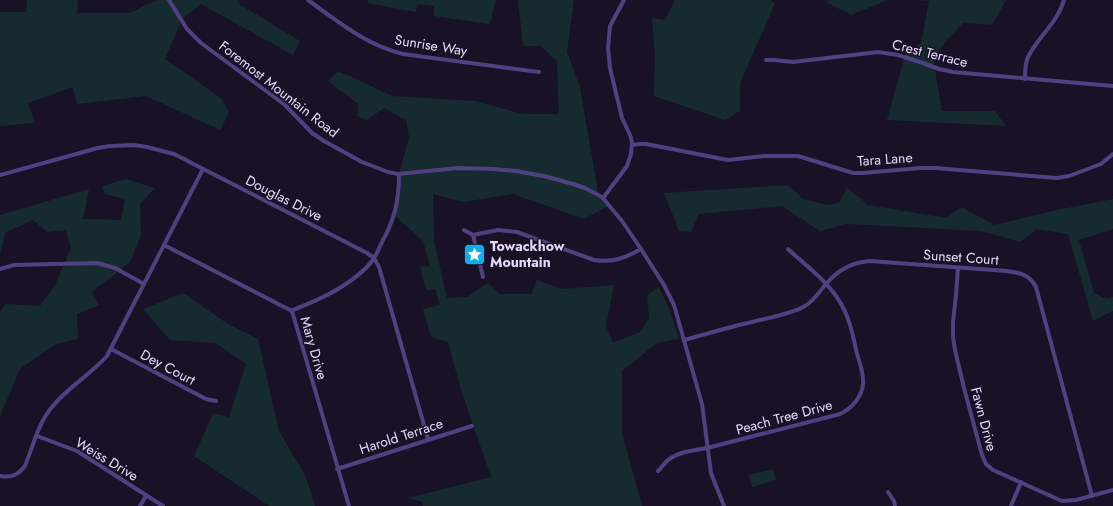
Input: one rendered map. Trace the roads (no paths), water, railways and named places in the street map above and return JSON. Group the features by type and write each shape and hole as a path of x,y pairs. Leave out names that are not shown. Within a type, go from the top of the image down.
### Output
{"street":[{"name":"Foremost Mountain Road","path":"169,0 187,29 201,43 285,105 312,133 362,162 388,172 399,174 469,168 493,168 516,171 544,176 585,188 603,198 622,221 669,293 677,315 702,404 711,473 724,506"},
{"name":"Sunrise Way","path":"308,0 356,34 394,52 539,72"},
{"path":"603,198 627,166 632,154 630,135 622,118 610,68 608,48 610,26 624,0"},
{"path":"1024,79 1028,57 1060,11 1064,0"},
{"name":"Crest Terrace","path":"766,60 793,62 878,52 898,55 938,69 953,72 1113,86"},
{"name":"Tara Lane","path":"632,145 646,144 728,160 764,156 798,156 853,173 863,174 920,168 935,168 1057,178 1069,176 1101,164 1113,154"},
{"name":"Douglas Drive","path":"0,175 98,148 121,145 147,147 174,154 354,246 374,258"},
{"path":"0,476 11,476 17,474 22,469 44,419 51,408 68,390 98,366 107,356 203,169"},
{"path":"291,311 339,289 368,267 388,232 395,213 399,174"},
{"path":"464,230 473,235 498,230 518,232 600,261 622,259 641,249"},
{"path":"473,235 483,276"},
{"name":"Mary Drive","path":"164,245 291,311 348,506"},
{"name":"Peach Tree Drive","path":"658,471 672,457 840,414 848,409 857,400 863,384 862,372 848,317 834,293 788,249"},
{"path":"374,258 379,267 428,439"},
{"name":"Sunset Court","path":"684,340 778,316 804,307 811,302 833,277 846,267 858,263 870,261 1020,272 1034,284 1041,302 1092,496"},
{"path":"0,269 14,265 97,263 115,268 144,284"},
{"name":"Fawn Drive","path":"958,268 953,337 964,388 984,461 990,468 1062,501 1076,500 1113,490"},
{"name":"Dey Court","path":"111,349 206,399 216,401"},
{"name":"Harold Terrace","path":"337,469 472,426"},
{"name":"Weiss Drive","path":"36,436 77,451 163,506"},
{"path":"1011,506 1021,482"},
{"path":"888,492 894,501 895,506"},
{"path":"140,506 146,496"}],"place":[{"name":"Towackhow Mountain","path":"474,254"}]}
